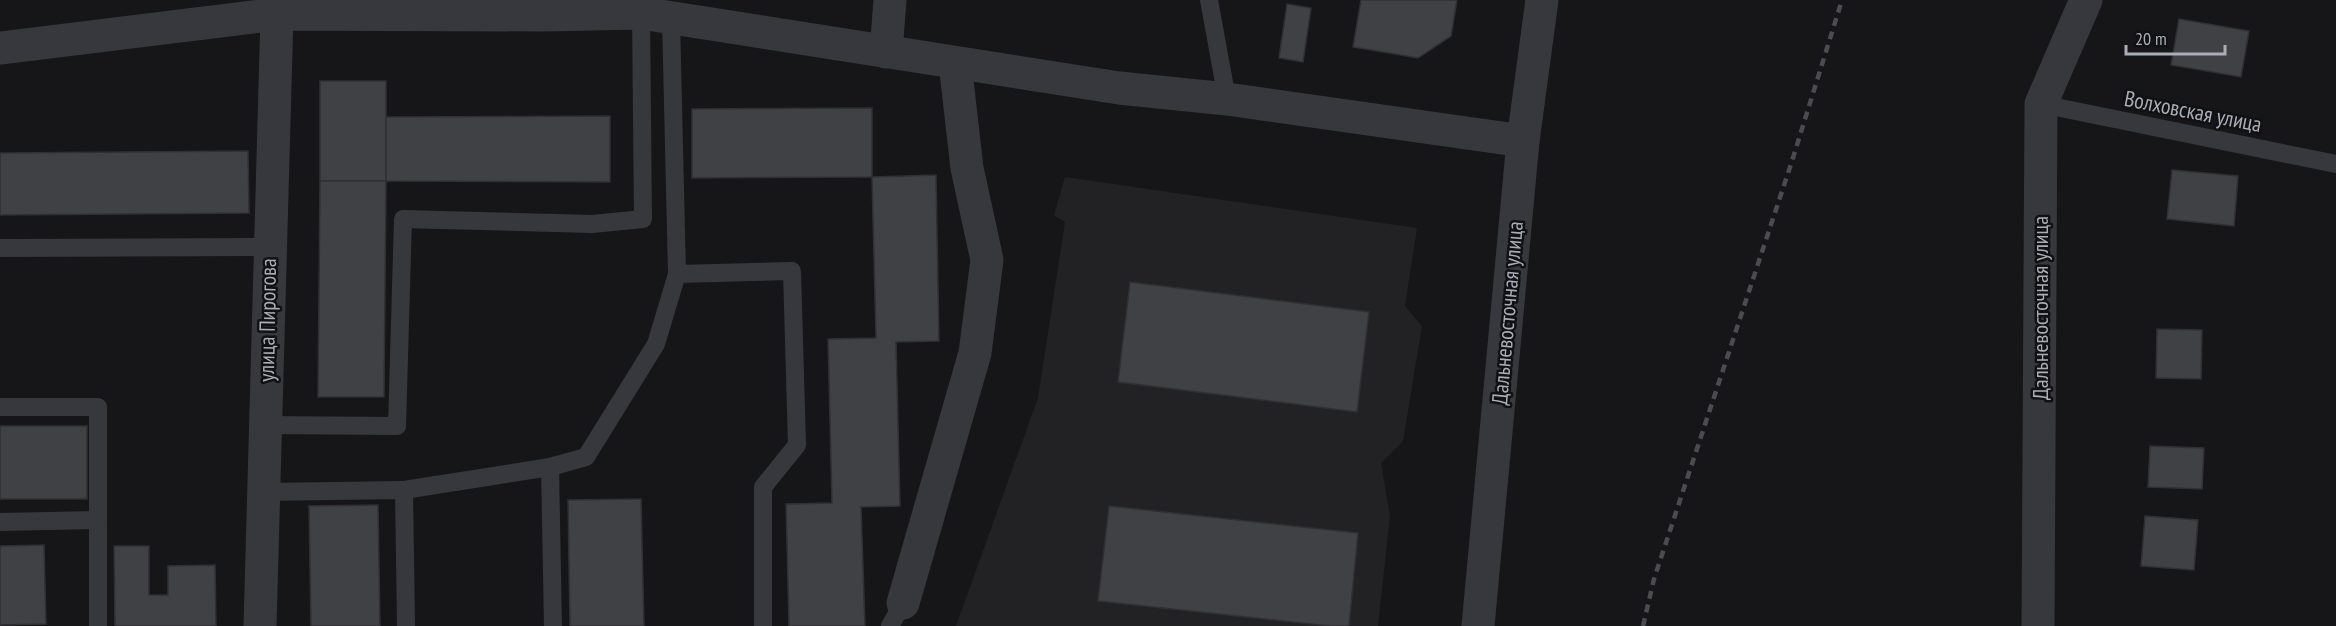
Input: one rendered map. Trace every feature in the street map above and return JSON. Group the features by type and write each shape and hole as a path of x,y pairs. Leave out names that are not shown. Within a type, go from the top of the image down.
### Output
{"street":[{"path":"886,52 890,0"},
{"name":"Дальневосточная улица","path":"1478,626 1523,141 1542,0"},
{"name":"Дальневосточная улица","path":"2038,626 2041,104 2086,0"},
{"path":"0,48 319,7 599,7 1119,88 1227,99 1523,141"},
{"name":"улица Пирогова","path":"260,626 277,14"},
{"path":"896,614 975,353 987,260 967,168 955,63"}],"lane":[{"path":"1209,0 1227,99"},
{"path":"263,492 404,490 550,467 586,457 656,344 677,274 656,15"},
{"path":"264,425 397,426 403,219 592,224 643,219 656,15"},
{"name":"Волховская улица","path":"2041,104 2336,164"},
{"path":"0,248 269,247"},
{"path":"677,274 792,271 797,445 763,487 763,626"},
{"path":"0,407 98,407 98,626"},
{"path":"550,467 553,626"},
{"path":"404,490 406,626"},
{"path":"0,522 98,520"}],"shaded area":[{"path":"1065,177 1417,228 1405,306 1422,326 1403,441 1381,463 1390,516 1378,626 956,626 1038,398 1065,222 1054,215"}],"building":[{"path":"1361,0 1457,0 1451,36 1418,58 1353,47"},
{"path":"1287,4 1311,8 1303,62 1279,58"},
{"path":"2179,19 2249,31 2241,77 2171,65"},
{"path":"320,81 386,81 386,181 320,181"},
{"path":"872,108 872,177 692,178 692,109"},
{"path":"610,116 610,182 386,181 386,117"},
{"path":"248,151 249,213 0,215 0,153"},
{"path":"2172,170 2238,176 2234,226 2167,219"},
{"path":"936,175 939,341 896,342 900,506 861,507 865,626 789,626 786,504 832,503 828,339 876,338 872,177"},
{"path":"320,181 386,181 384,397 318,397"},
{"path":"1130,282 1369,312 1357,412 1118,382"},
{"path":"2157,329 2202,330 2201,379 2156,378"},
{"path":"0,426 87,426 87,499 0,499"},
{"path":"2150,446 2204,448 2202,489 2148,487"},
{"path":"641,499 644,626 570,626 568,500"},
{"path":"378,505 380,626 311,626 309,506"},
{"path":"1109,506 1358,533 1349,626 1330,626 1098,601"},
{"path":"2145,516 2198,520 2194,570 2141,566"},
{"path":"44,545 46,624 0,625 0,546"},
{"path":"114,546 149,546 149,595 168,595 168,566 215,565 216,626 115,626"}],"railway":[{"path":"1643,626 1654,579 1792,161 1842,0"}]}
